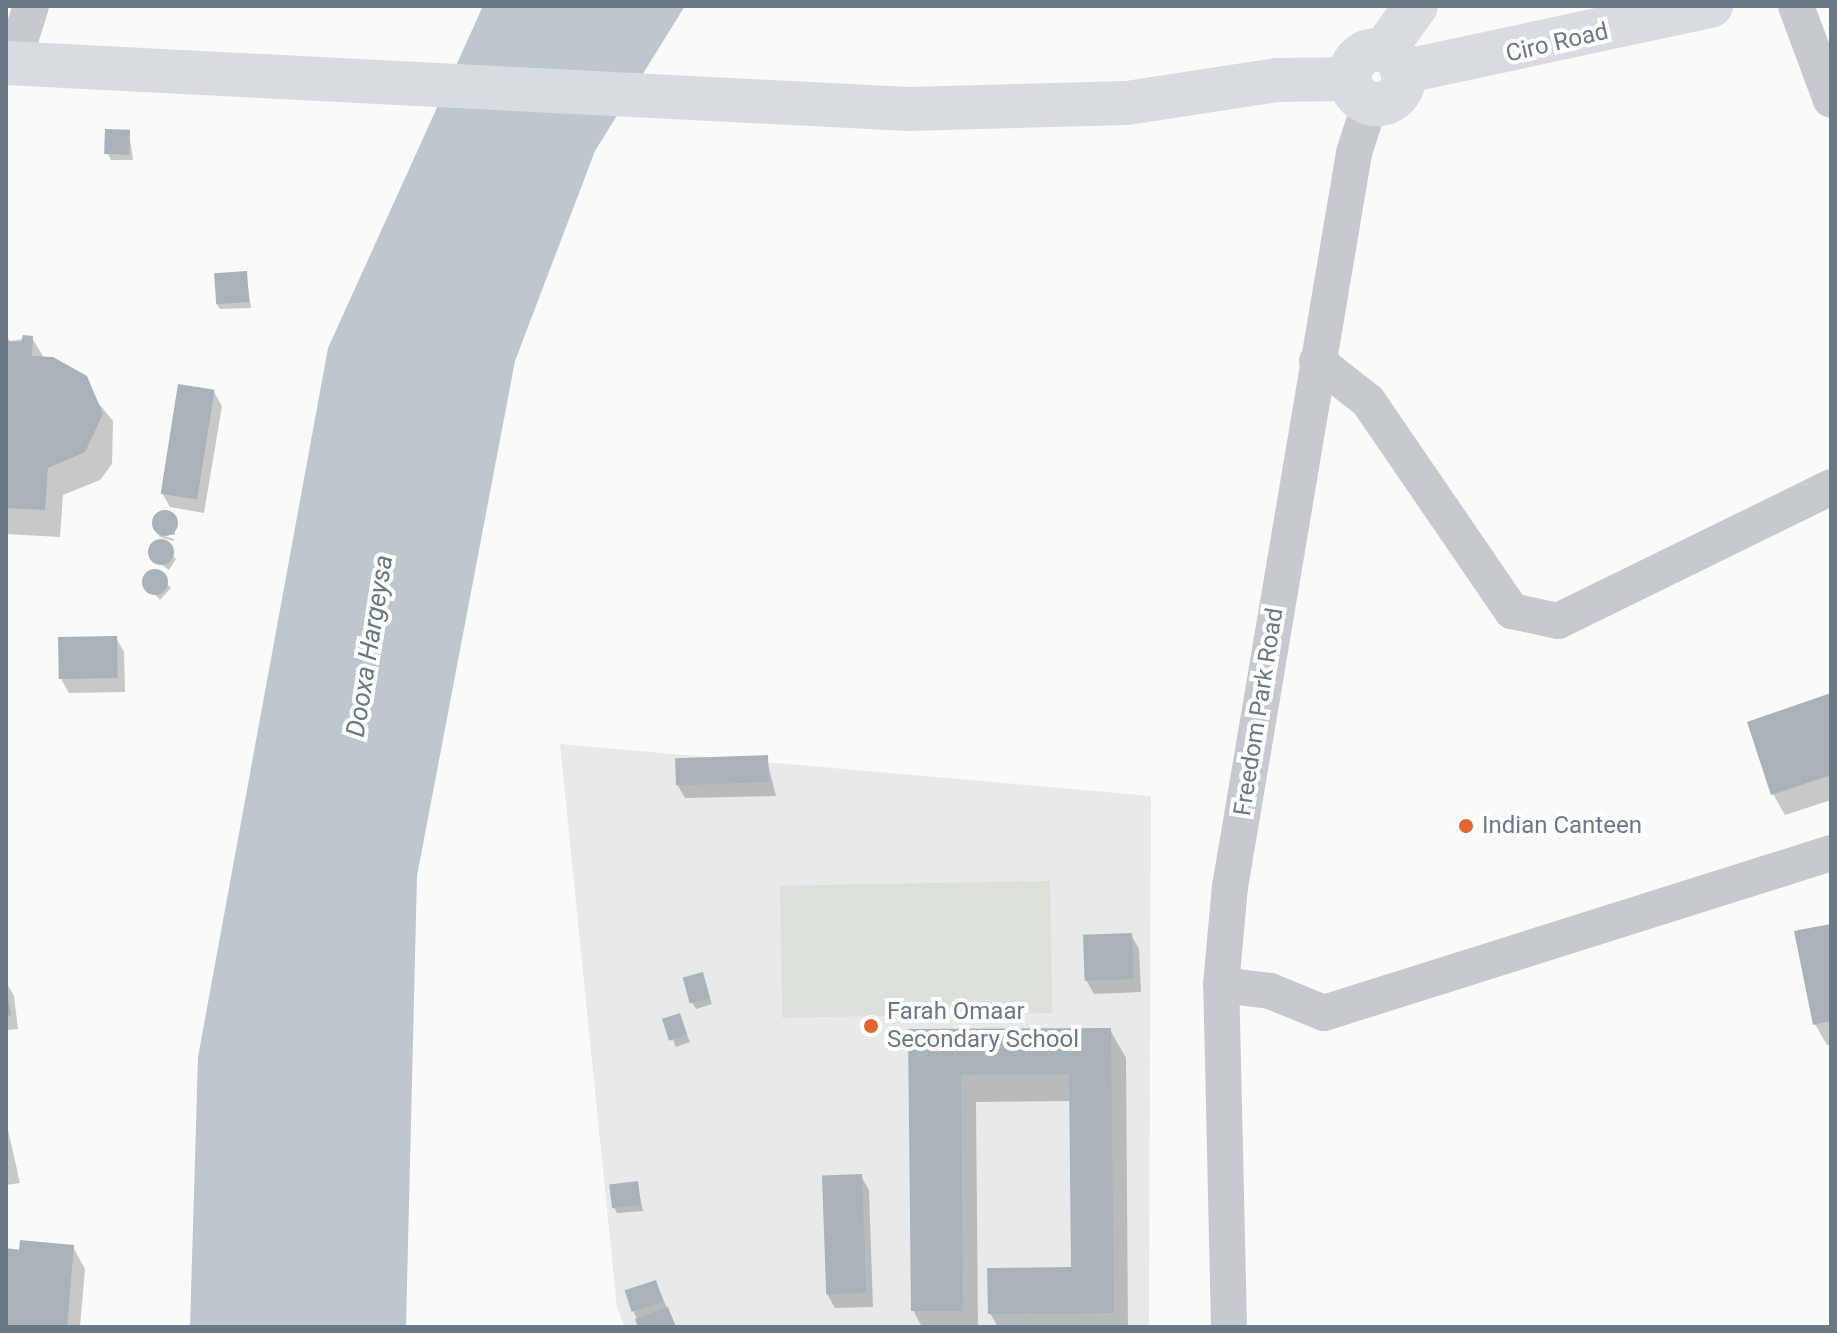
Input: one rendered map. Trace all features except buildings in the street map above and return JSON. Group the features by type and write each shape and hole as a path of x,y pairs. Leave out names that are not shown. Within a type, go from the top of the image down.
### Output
{"main road":[{"path":"10,63 362,87 808,107 1011,110 1360,91 1356,59 1393,61 1416,6"},
{"name":"Ciro Road","path":"1393,61 1711,6"}],"street":[{"path":"10,63 31,6"},
{"path":"1796,6 1831,100"},
{"name":"Freedom Park Road","path":"1229,1327 1221,985 1230,887 1354,153 1360,91"},
{"path":"1317,361 1368,401 1512,611 1558,621 1831,487"},
{"path":"1221,985 1270,991 1324,1013 1831,853"}],"shaded area":[{"name":"Farah Omaar Secondary School","path":"560,744 1151,796 1149,1327 625,1327 617,1308"},
{"path":"1050,881 1052,1013 782,1018 780,886"}],"water":[{"name":"Dooxa Hargeysa","path":"483,6 685,6 595,151 515,361 417,876 406,1327 190,1327 198,1057 328,348"}],"place":[{"name":"Indian Canteen","path":"1466,826"},
{"name":"Farah Omaar Secondary School","path":"871,1026"}]}
